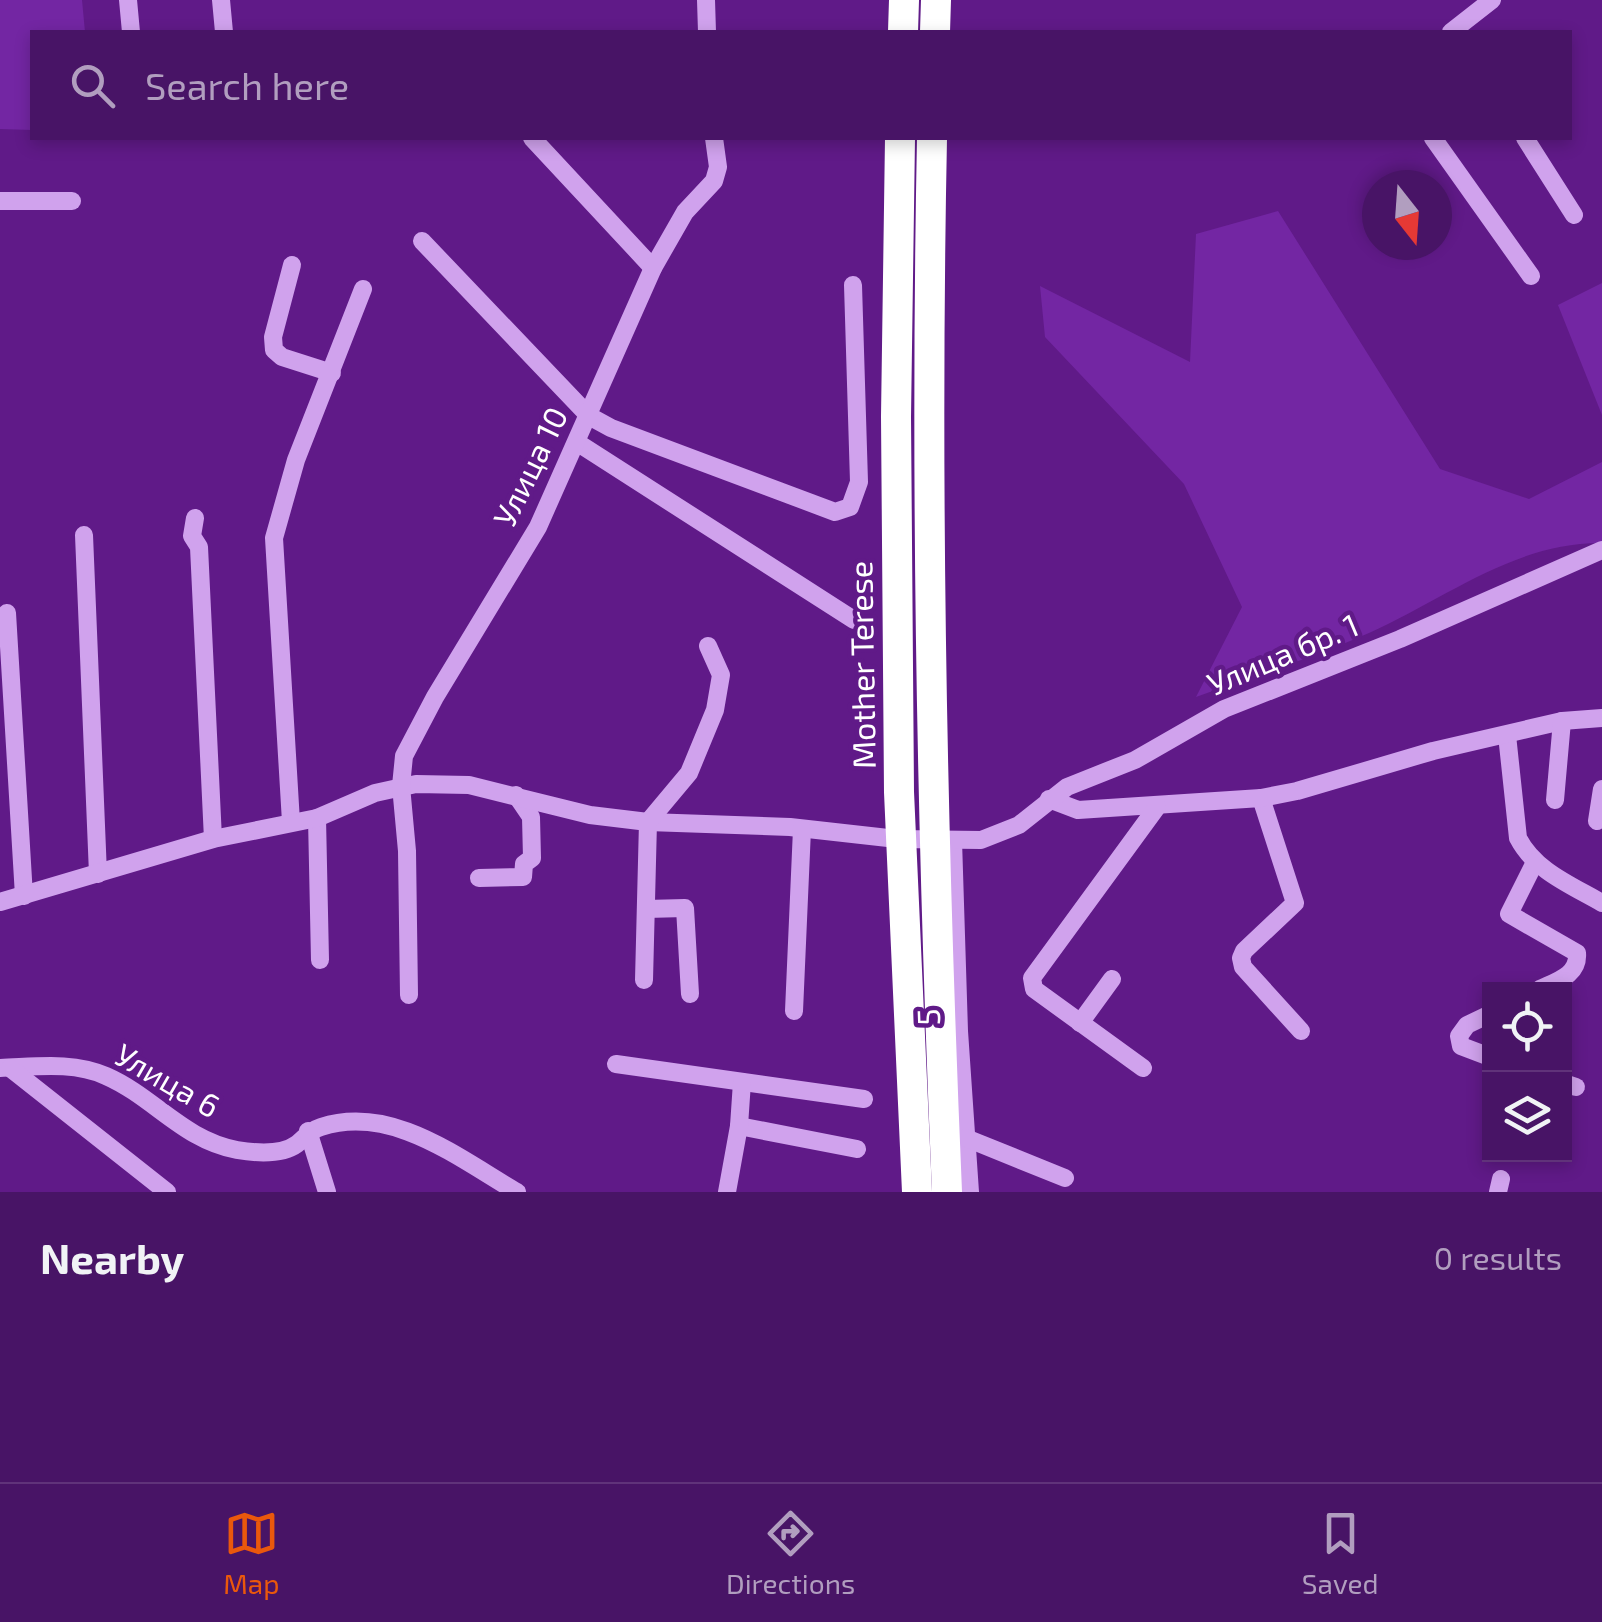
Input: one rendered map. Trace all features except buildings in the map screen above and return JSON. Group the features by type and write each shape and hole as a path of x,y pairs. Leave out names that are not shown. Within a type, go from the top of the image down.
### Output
{"highway":[{"path":"903,30 904,0"},
{"path":"935,30 936,0"},
{"name":"Mother Terese","path":"900,140 896,416 899,792 917,1192"},
{"name":"Mother Terese","path":"932,140 928,322 933,791 947,1192"}],"street":[{"path":"128,0 131,30"},
{"path":"221,0 224,30"},
{"path":"706,0 707,30"},
{"path":"1457,30 1492,0"},
{"path":"534,140 652,268"},
{"name":"Улица 10","path":"409,996 402,786 406,749 538,527 652,268 678,223 717,174 714,140"},
{"path":"1433,140 1531,276"},
{"path":"1527,140 1574,215"},
{"path":"0,201 72,201"},
{"path":"422,241 590,416 611,428 827,510 846,511 854,502 859,482 853,285"},
{"path":"292,265 273,337 274,350 282,357 332,373"},
{"path":"291,822 274,538 296,460 363,289"},
{"path":"578,443 854,620"},
{"path":"196,518 192,536 199,547 213,840"},
{"path":"84,535 98,874"},
{"name":"Улица бр. 1","path":"953,840 1000,835 1067,787 1135,760 1224,709 1400,640 1602,550"},
{"path":"8,613 24,896"},
{"path":"644,980 648,822 689,773 715,710 721,675 708,646"},
{"path":"1049,799 1078,810 1260,798 1297,792 1433,751 1562,721 1602,718"},
{"path":"1555,800 1562,721"},
{"path":"1507,735 1518,838 1535,862 1602,903"},
{"path":"0,902 213,840 317,818 374,793 441,782 516,795 590,815 648,822 802,828 898,839 953,840"},
{"path":"1597,821 1602,789"},
{"path":"480,878 523,877 524,864 532,858 531,817 516,795"},
{"path":"1260,798 1295,904 1244,950 1241,958 1243,967 1301,1031"},
{"path":"1143,1068 1034,990 1032,978 1157,807"},
{"path":"317,818 320,960"},
{"path":"794,1011 802,828"},
{"name":"5","path":"953,840 970,1192"},
{"path":"1535,862 1508,914 1577,953 1574,970 1554,982"},
{"path":"646,910 686,908 690,994"},
{"path":"1080,1023 1112,979"},
{"path":"1482,1018 1466,1025 1458,1036 1462,1046 1482,1054"},
{"path":"616,1064 864,1100"},
{"name":"Улица 6","path":"5,1068 58,1066 104,1074 200,1139 236,1150 267,1153 296,1146 308,1132 359,1120 384,1124 463,1159 516,1192"},
{"path":"5,1068 166,1192"},
{"path":"727,1192 742,1082"},
{"path":"739,1126 857,1149"},
{"path":"308,1132 327,1192"},
{"path":"966,1138 1065,1178"}],"shaded area":[{"path":"0,0 82,0 85,30 30,30 30,130 0,129"},
{"path":"1278,211 1440,469 1529,499 1602,462 1602,543 1570,545 1510,562 1369,633 1196,697 1242,607 1184,484 1045,337 1040,286 1190,362 1196,234"},
{"path":"1602,283 1602,415 1558,305"}]}
